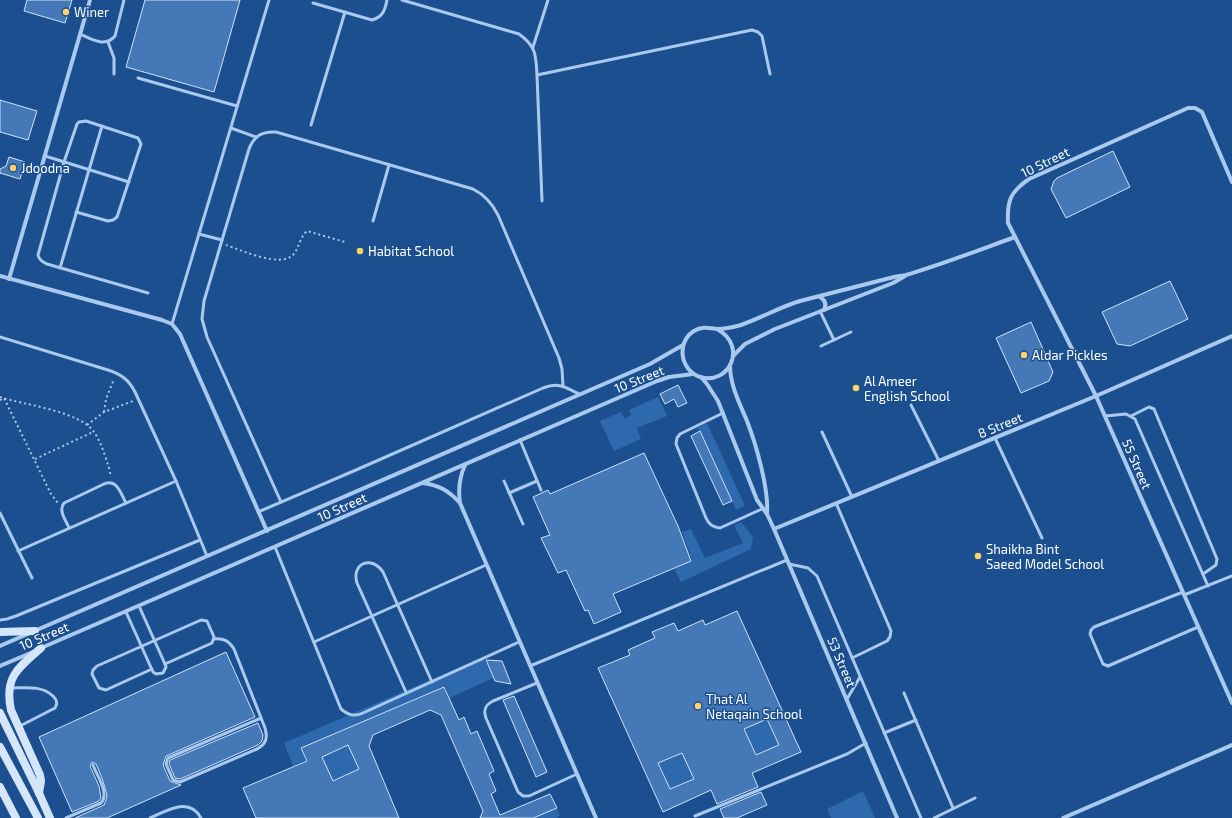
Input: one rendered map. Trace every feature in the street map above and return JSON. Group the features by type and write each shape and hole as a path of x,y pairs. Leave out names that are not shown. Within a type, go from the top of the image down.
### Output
{"main road":[{"path":"0,632 35,631"},
{"path":"39,793 41,781 40,775 11,710 9,688 18,671 41,648"},
{"path":"0,713 50,818"},
{"path":"0,747 38,818"},
{"path":"0,787 16,818"},
{"path":"0,800 10,807"}],"street":[{"path":"9,279 90,0"},
{"name":"10 Street","path":"1015,237 1008,223 1008,207 1014,192 1021,185 1038,175 1181,111 1195,108 1202,112 1232,182"},
{"path":"717,329 737,326 789,305 905,276 1015,237"},
{"name":"55 Street","path":"1015,237 1096,396 1232,703"},
{"path":"0,276 172,324 180,334 267,531"},
{"path":"733,356 733,348 730,340 724,333 709,327 697,330 687,338 683,345 682,353 684,361 693,374 709,378 718,376 730,365 733,356 738,349 745,344 775,329 893,283 905,276"},
{"path":"820,297 826,302 826,306 822,311"},
{"name":"8 Street","path":"774,529 1096,396 1232,336"},
{"name":"10 Street","path":"0,646 650,364 683,345"},
{"name":"53 Street","path":"730,365 732,384 749,428 763,480 768,503 767,514"},
{"name":"10 Street","path":"0,666 657,381 675,376 693,374"},
{"name":"53 Street","path":"701,377 713,392 723,413 757,500 767,514 774,529 898,818"},
{"path":"460,503 459,484 465,464"},
{"path":"423,483 444,489 453,495 460,503 596,818"},
{"path":"1063,818 1232,745"}],"lane":[{"path":"80,34 103,43 108,42 115,36 124,0"},
{"path":"172,324 269,0"},
{"path":"313,3 372,20 383,14 388,0"},
{"path":"402,0 519,34 533,47 536,57 542,202"},
{"path":"533,47 548,0"},
{"path":"311,125 345,12"},
{"path":"537,75 752,30 758,32 762,36 770,74"},
{"path":"108,42 114,58 114,74"},
{"path":"138,78 237,106"},
{"path":"76,212 108,221 117,217 141,144 138,138 102,126 79,122 75,127 64,162 38,255 42,262 148,293"},
{"path":"60,268 102,126"},
{"path":"231,128 256,137"},
{"path":"281,502 204,328 202,310 251,143 262,133 269,131 276,132 472,189 481,193 488,199 498,215 559,358 562,369 563,386"},
{"path":"45,156 129,182"},
{"path":"373,221 389,165"},
{"path":"199,234 222,242"},
{"path":"822,311 834,340"},
{"path":"821,346 851,332"},
{"path":"0,337 117,373 131,384 176,481 207,556"},
{"path":"258,512 543,388 556,385 563,386 579,394"},
{"path":"911,404 939,461"},
{"path":"1131,416 1149,407 1154,409 1217,559 1216,565 1202,574"},
{"path":"723,413 680,434 677,438 676,444 706,518 709,524 720,528 762,509"},
{"path":"1105,416 1126,414 1131,416 1137,424 1208,586"},
{"path":"822,432 852,497"},
{"path":"995,438 1042,538"},
{"path":"520,440 541,490"},
{"path":"18,551 176,481"},
{"path":"504,481 522,524"},
{"path":"509,493 538,481"},
{"path":"69,528 61,510 61,506 67,500 108,482 112,482 116,485 126,503"},
{"path":"836,503 891,631 890,637 887,641 852,658"},
{"path":"0,513 32,578"},
{"path":"0,620 16,616 200,540"},
{"path":"275,547 341,709 351,715 357,715 519,642"},
{"path":"406,692 355,576 358,568 364,563 372,562 378,566 432,682"},
{"path":"530,666 788,562 808,568 817,576 921,818"},
{"path":"314,642 486,565"},
{"path":"1198,627 1108,666 1103,664 1090,634 1094,627 1232,576"},
{"path":"126,612 152,669 156,674 163,673 166,667 165,664 139,606"},
{"path":"152,669 106,690 99,688 92,674 94,667 201,620 207,621 214,639"},
{"path":"165,664 212,643 214,639"},
{"path":"214,639 226,640 234,649 261,718 267,734 266,740 262,746 180,782 174,780 166,764 168,758 261,718"},
{"path":"847,700 860,677"},
{"path":"537,683 493,701 488,704 484,713 518,792 523,796 529,796 577,774"},
{"path":"9,688 40,688 49,692 57,701 56,708 18,727"},
{"path":"904,693 953,808"},
{"path":"884,732 916,720"},
{"path":"695,816 847,754 866,743"},
{"path":"66,818 101,803 104,800 105,794 93,766"},
{"path":"934,818 974,798"},
{"path":"150,818 183,806 192,807 201,818"}],"path":[{"path":"222,242 272,260 290,257 297,251 304,234 307,231 345,242"},
{"path":"104,412 110,386 117,373"},
{"path":"0,397 66,414 87,425 94,432 109,466 112,482"},
{"path":"0,400 4,398"},
{"path":"4,398 51,494 61,506"},
{"path":"87,425 104,412 138,399"},
{"path":"35,459 94,432"}],"shaded area":[{"path":"658,397 667,416 637,428 641,439 614,451 600,421 621,412 625,419 631,415 629,410"},
{"path":"707,423 745,506 736,510 698,428"},
{"path":"741,522 753,537 751,549 681,582 674,568 692,560 682,532 691,529 705,558 743,543 734,525"},
{"path":"483,657 493,678 450,698 445,686 301,748 306,760 293,766 284,743"},
{"path":"767,719 779,745 756,755 744,729"},
{"path":"348,745 359,769 333,781 322,757"},
{"path":"682,753 694,779 670,789 658,763"},
{"path":"863,791 875,818 831,818 827,809"},
{"path":"557,808 560,816 557,818 532,818"}],"building":[{"path":"27,0 72,0 65,23 24,11"},
{"path":"145,0 240,0 214,92 126,67"},
{"path":"0,100 37,111 28,140 0,132"},
{"path":"1113,151 1130,187 1066,218 1051,189 1054,181 1057,178"},
{"name":"Jdoodna","path":"9,157 25,162 20,179 0,173 0,169 6,166"},
{"path":"1170,281 1188,319 1130,346 1117,344 1102,312"},
{"name":"Aldar Pickles","path":"1031,322 1053,372 1049,381 1021,393 996,338"},
{"path":"678,385 687,403 678,407 674,399 665,404 660,394"},
{"path":"700,431 732,501 723,505 691,436"},
{"path":"644,453 678,526 691,561 613,594 621,612 594,624 588,610 585,611 566,570 558,573 541,538 550,535 533,497 548,490 550,494"},
{"path":"737,611 801,752 752,773 758,787 717,804 711,790 663,812 598,668 630,655 628,650 655,638 652,632 674,623 678,631 703,620 705,625","holes":["767,719 779,745 756,755 744,729","682,753 694,779 670,789 658,763"]},
{"path":"226,652 255,717 166,756 163,765 170,781 181,785 107,818 75,818 104,805 106,800 107,795 96,764 92,762 90,766 99,786 101,798 99,801 72,812 39,737"},
{"path":"486,660 502,661 511,684 495,681"},
{"path":"444,687 459,720 464,717 471,734 477,731 494,771 489,774 496,791 491,794 500,815 550,794 557,808 533,818 480,818 483,811 441,715 430,710 373,735 369,746 399,818 256,818 243,788 307,761 301,748","holes":["348,745 359,769 333,781 322,757"]},
{"path":"514,696 547,772 536,777 503,700"},
{"path":"258,723 263,735 262,741 258,745 180,779 175,778 169,764 170,760"},
{"path":"761,792 767,805 737,818 724,818 720,809"}],"place":[{"name":"Winer","path":"66,12"},
{"name":"Jdoodna","path":"13,168"},
{"name":"Habitat School","path":"360,251"},
{"name":"Aldar Pickles","path":"1024,355"},
{"name":"Al Ameer English School","path":"856,388"},
{"name":"Shaikha Bint Saeed Model School","path":"978,556"},
{"name":"That Al Netaqain School","path":"698,706"}]}
